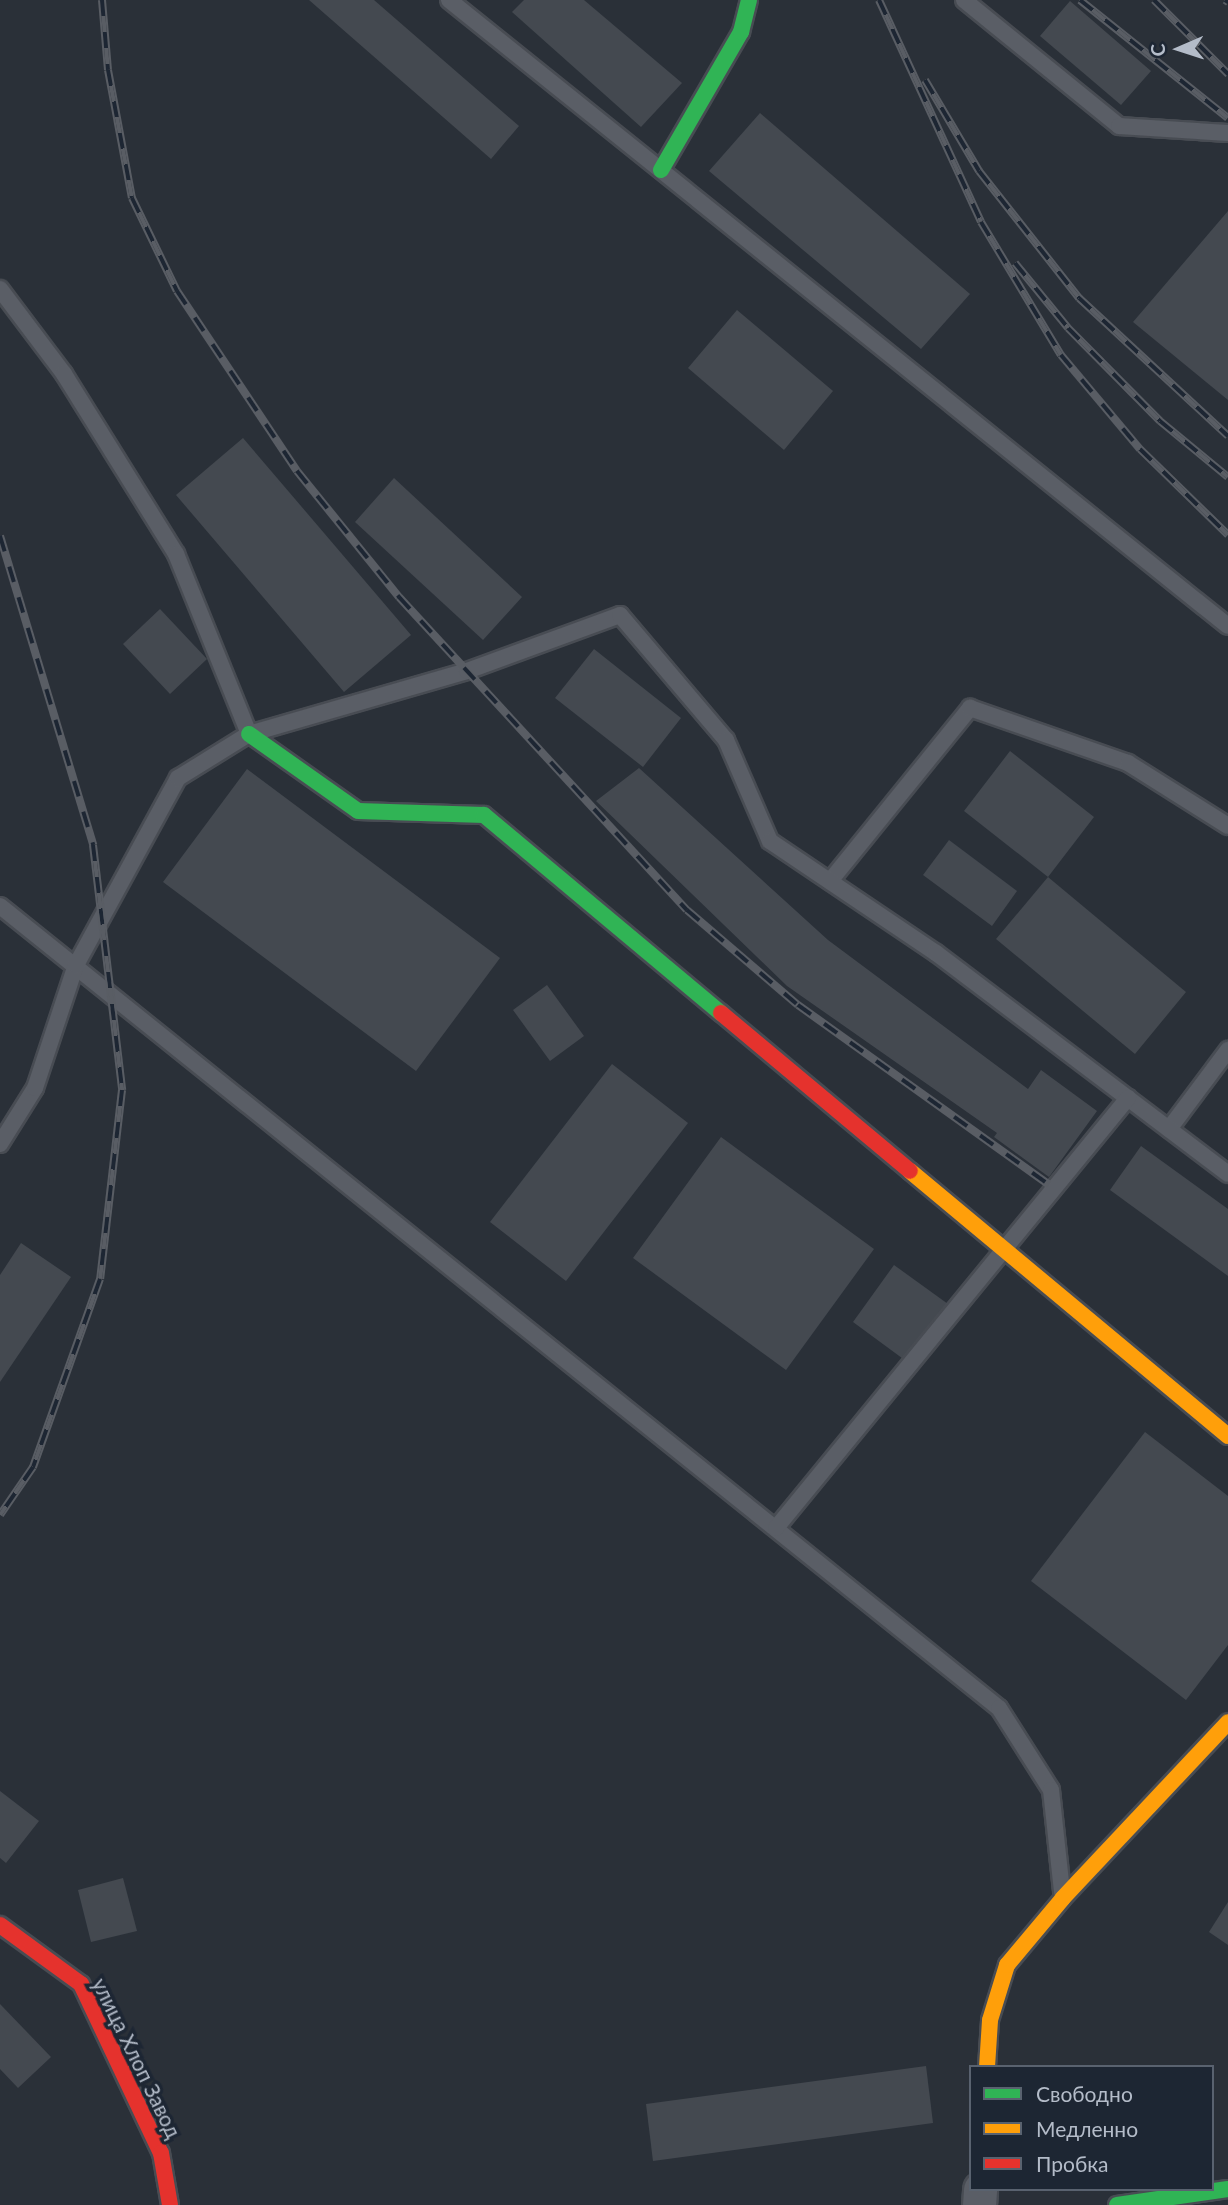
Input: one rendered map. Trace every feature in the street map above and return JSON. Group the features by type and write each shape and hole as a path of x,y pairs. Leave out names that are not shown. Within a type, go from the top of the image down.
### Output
{"street":[{"path":"661,170 741,32 749,0"},
{"path":"249,734 358,811 484,815 1228,1436"},
{"path":"987,2065 990,2020 1007,1965 1063,1898 1228,1722"},
{"name":"улица Хлоп Завод","path":"0,1925 81,1984 161,2153 170,2205"},
{"path":"1117,2205 1228,2189"}],"lane":[{"path":"449,0 1228,626"},
{"path":"964,0 1119,126 1228,133"},
{"path":"0,289 64,374 176,554 249,734"},
{"path":"0,1144 34,1088 76,965 178,778 249,734 467,671 620,615 726,740 770,841 936,953 1228,1174"},
{"path":"830,881 970,708 1128,763 1228,826"},
{"path":"0,906 999,1708 1051,1790 1063,1898"},
{"path":"1169,1129 1228,1050"},
{"path":"776,1528 1005,1252 1128,1098"}],"building":[{"path":"309,0 374,0 519,126 491,159"},
{"path":"524,0 584,0 682,83 641,127 512,12"},
{"path":"1070,1 1151,71 1121,105 1040,36"},
{"path":"760,113 970,294 921,349 709,171"},
{"path":"1228,211 1228,400 1133,322"},
{"path":"737,310 833,391 784,450 688,368"},
{"path":"243,438 411,635 344,692 176,495"},
{"path":"394,478 522,597 483,640 355,522"},
{"path":"160,609 207,659 170,694 123,644"},
{"path":"594,649 681,718 643,767 555,698"},
{"path":"1010,751 1094,817 1048,877 964,811"},
{"path":"639,768 828,940 1028,1089 1041,1070 1097,1111 1049,1177 994,1137 997,1133 787,986 596,801"},
{"path":"247,769 500,958 416,1071 163,882"},
{"path":"949,840 1017,891 992,926 923,875"},
{"path":"1048,877 1186,992 1135,1054 996,939"},
{"path":"547,985 584,1036 550,1061 513,1010"},
{"path":"612,1064 688,1123 566,1281 490,1222"},
{"path":"721,1137 874,1249 786,1370 633,1258"},
{"path":"1141,1146 1228,1209 1228,1276 1110,1190"},
{"path":"21,1243 71,1277 0,1382 0,1275"},
{"path":"894,1265 948,1304 906,1361 853,1322"},
{"path":"1145,1432 1228,1496 1228,1645 1186,1700 1031,1581"},
{"path":"0,1791 39,1821 6,1863 0,1858"},
{"path":"123,1878 137,1931 91,1942 78,1890"},
{"path":"1228,1902 1228,1945 1209,1932"},
{"path":"0,2004 51,2057 18,2088 0,2069"},
{"path":"926,2066 933,2123 653,2161 646,2104"}],"railway":[{"path":"102,0 108,70 132,198 177,291 297,471 399,597 687,910 798,1005 1049,1185"},
{"path":"879,0 981,222 1061,355 1140,449 1228,535"},
{"path":"1080,0 1228,118"},
{"path":"1154,0 1228,74"},
{"path":"925,80 979,171 1079,298 1228,436"},
{"path":"1015,263 1068,328 1160,421 1228,477"},
{"path":"0,536 93,845 122,1090 100,1279 33,1467 0,1515"}],"traffic: fast":[{"path":"661,170 741,32 749,0"},
{"path":"249,734 358,811 484,815 721,1013"},
{"path":"1117,2205 1228,2189"}],"traffic: slow":[{"path":"910,1171 1228,1436"},
{"path":"987,2065 990,2020 1007,1965 1063,1898 1228,1722"}],"traffic: jam":[{"path":"721,1013 910,1171"},
{"path":"0,1925 81,1984 161,2153 170,2205"}]}
